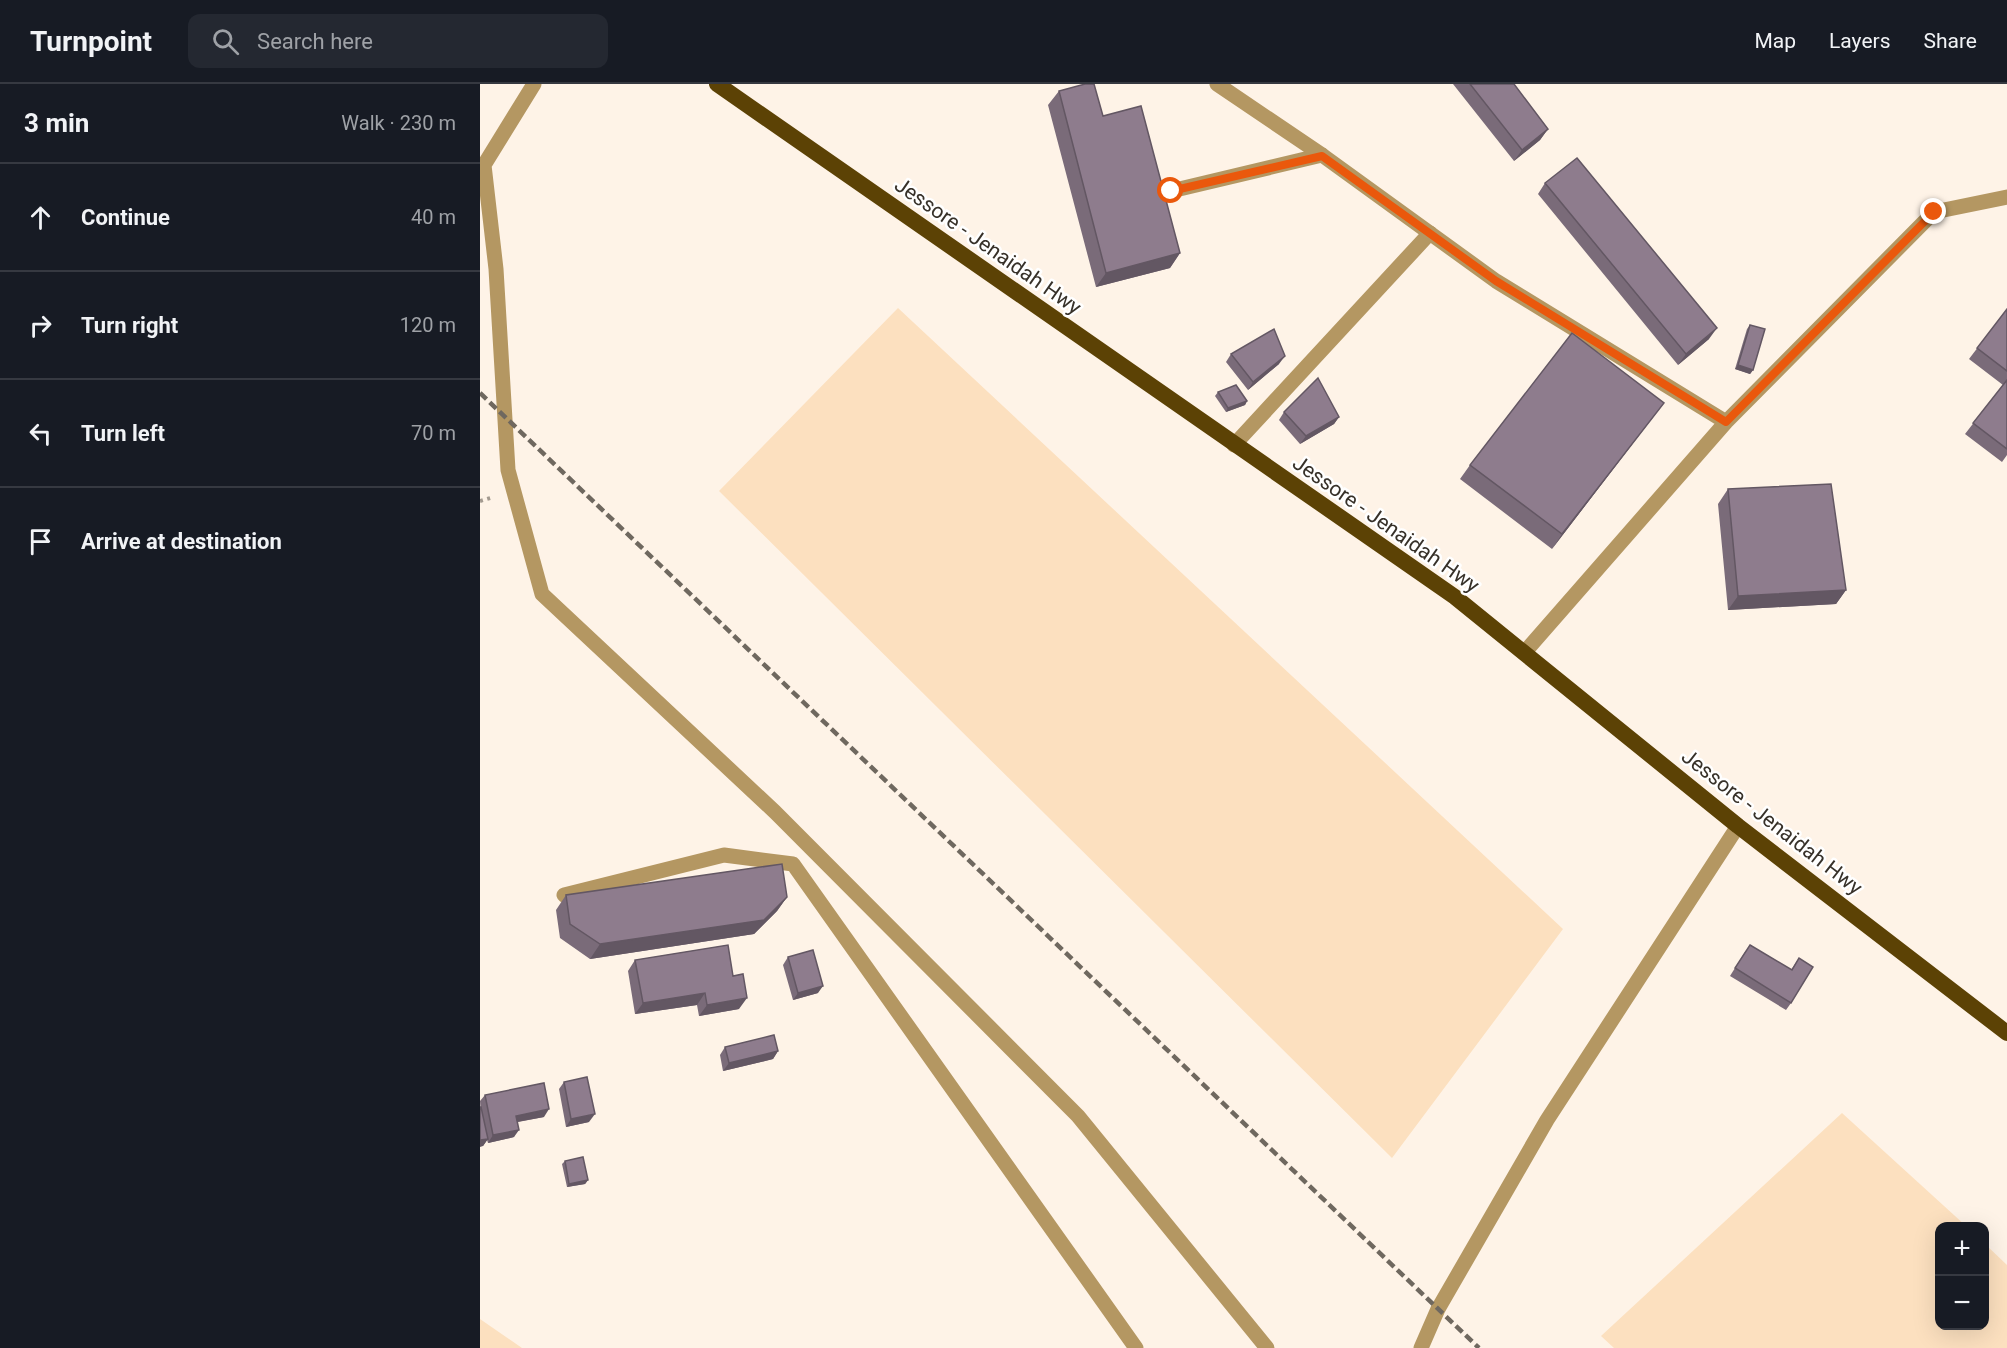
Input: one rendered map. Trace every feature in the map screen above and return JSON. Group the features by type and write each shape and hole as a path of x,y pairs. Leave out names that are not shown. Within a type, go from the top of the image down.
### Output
{"highway":[{"name":"Jessore - Jenaidah Hwy","path":"717,84 1455,597 1738,826 2007,1033"}],"street":[{"path":"534,84 484,165 496,269 508,470 542,594 775,812 1078,1116 1267,1348"},
{"path":"1217,84 1496,281 1726,422"},
{"path":"1171,191 1322,156"},
{"path":"1524,653 1726,422 1934,212 2007,197"},
{"path":"1234,445 1430,233"},
{"path":"1421,1348 1438,1309 1546,1120 1738,826"},
{"path":"564,895 724,855 793,864 1136,1348"}],"shaded area":[{"path":"898,308 1563,929 1392,1158 719,491"},
{"path":"1842,1113 1962,1222 1935,1222 1935,1330 1989,1330 1989,1248 2007,1265 2007,1348 1614,1348 1601,1336"},
{"path":"480,1319 522,1348 480,1348"}],"building":[{"path":"1094,84 1103,116 1141,106 1180,253 1106,273 1059,91"},
{"path":"1470,84 1514,84 1548,129 1522,150"},
{"path":"1577,158 1717,328 1686,354 1545,183"},
{"path":"2007,309 2007,371 1977,348"},
{"path":"1750,325 1765,329 1753,370 1738,365"},
{"path":"1274,329 1285,356 1253,382 1231,354"},
{"path":"1572,333 1664,403 1562,534 1470,465"},
{"path":"1318,378 1339,417 1306,436 1284,412"},
{"path":"2007,380 2007,449 1973,423"},
{"path":"1236,385 1247,401 1228,408 1218,392"},
{"path":"1831,484 1846,590 1738,596 1728,489"},
{"path":"782,864 787,897 764,920 600,944 570,924 566,895"},
{"path":"728,945 733,976 743,974 747,998 707,1005 705,993 643,1003 635,960"},
{"path":"1750,945 1792,970 1799,958 1813,967 1791,1003 1735,968"},
{"path":"813,950 823,986 798,993 788,957"},
{"path":"774,1035 778,1051 729,1063 725,1047"},
{"path":"587,1077 595,1114 571,1119 564,1082"},
{"path":"544,1083 549,1109 516,1116 519,1130 493,1135 485,1095"},
{"path":"480,1107 488,1139 480,1140"},
{"path":"583,1157 588,1180 569,1184 565,1161"}],"railway":[{"path":"480,393 1479,1348"}],"route":[{"path":"1171,191 1322,156 1496,281 1726,422 1934,212"}]}
